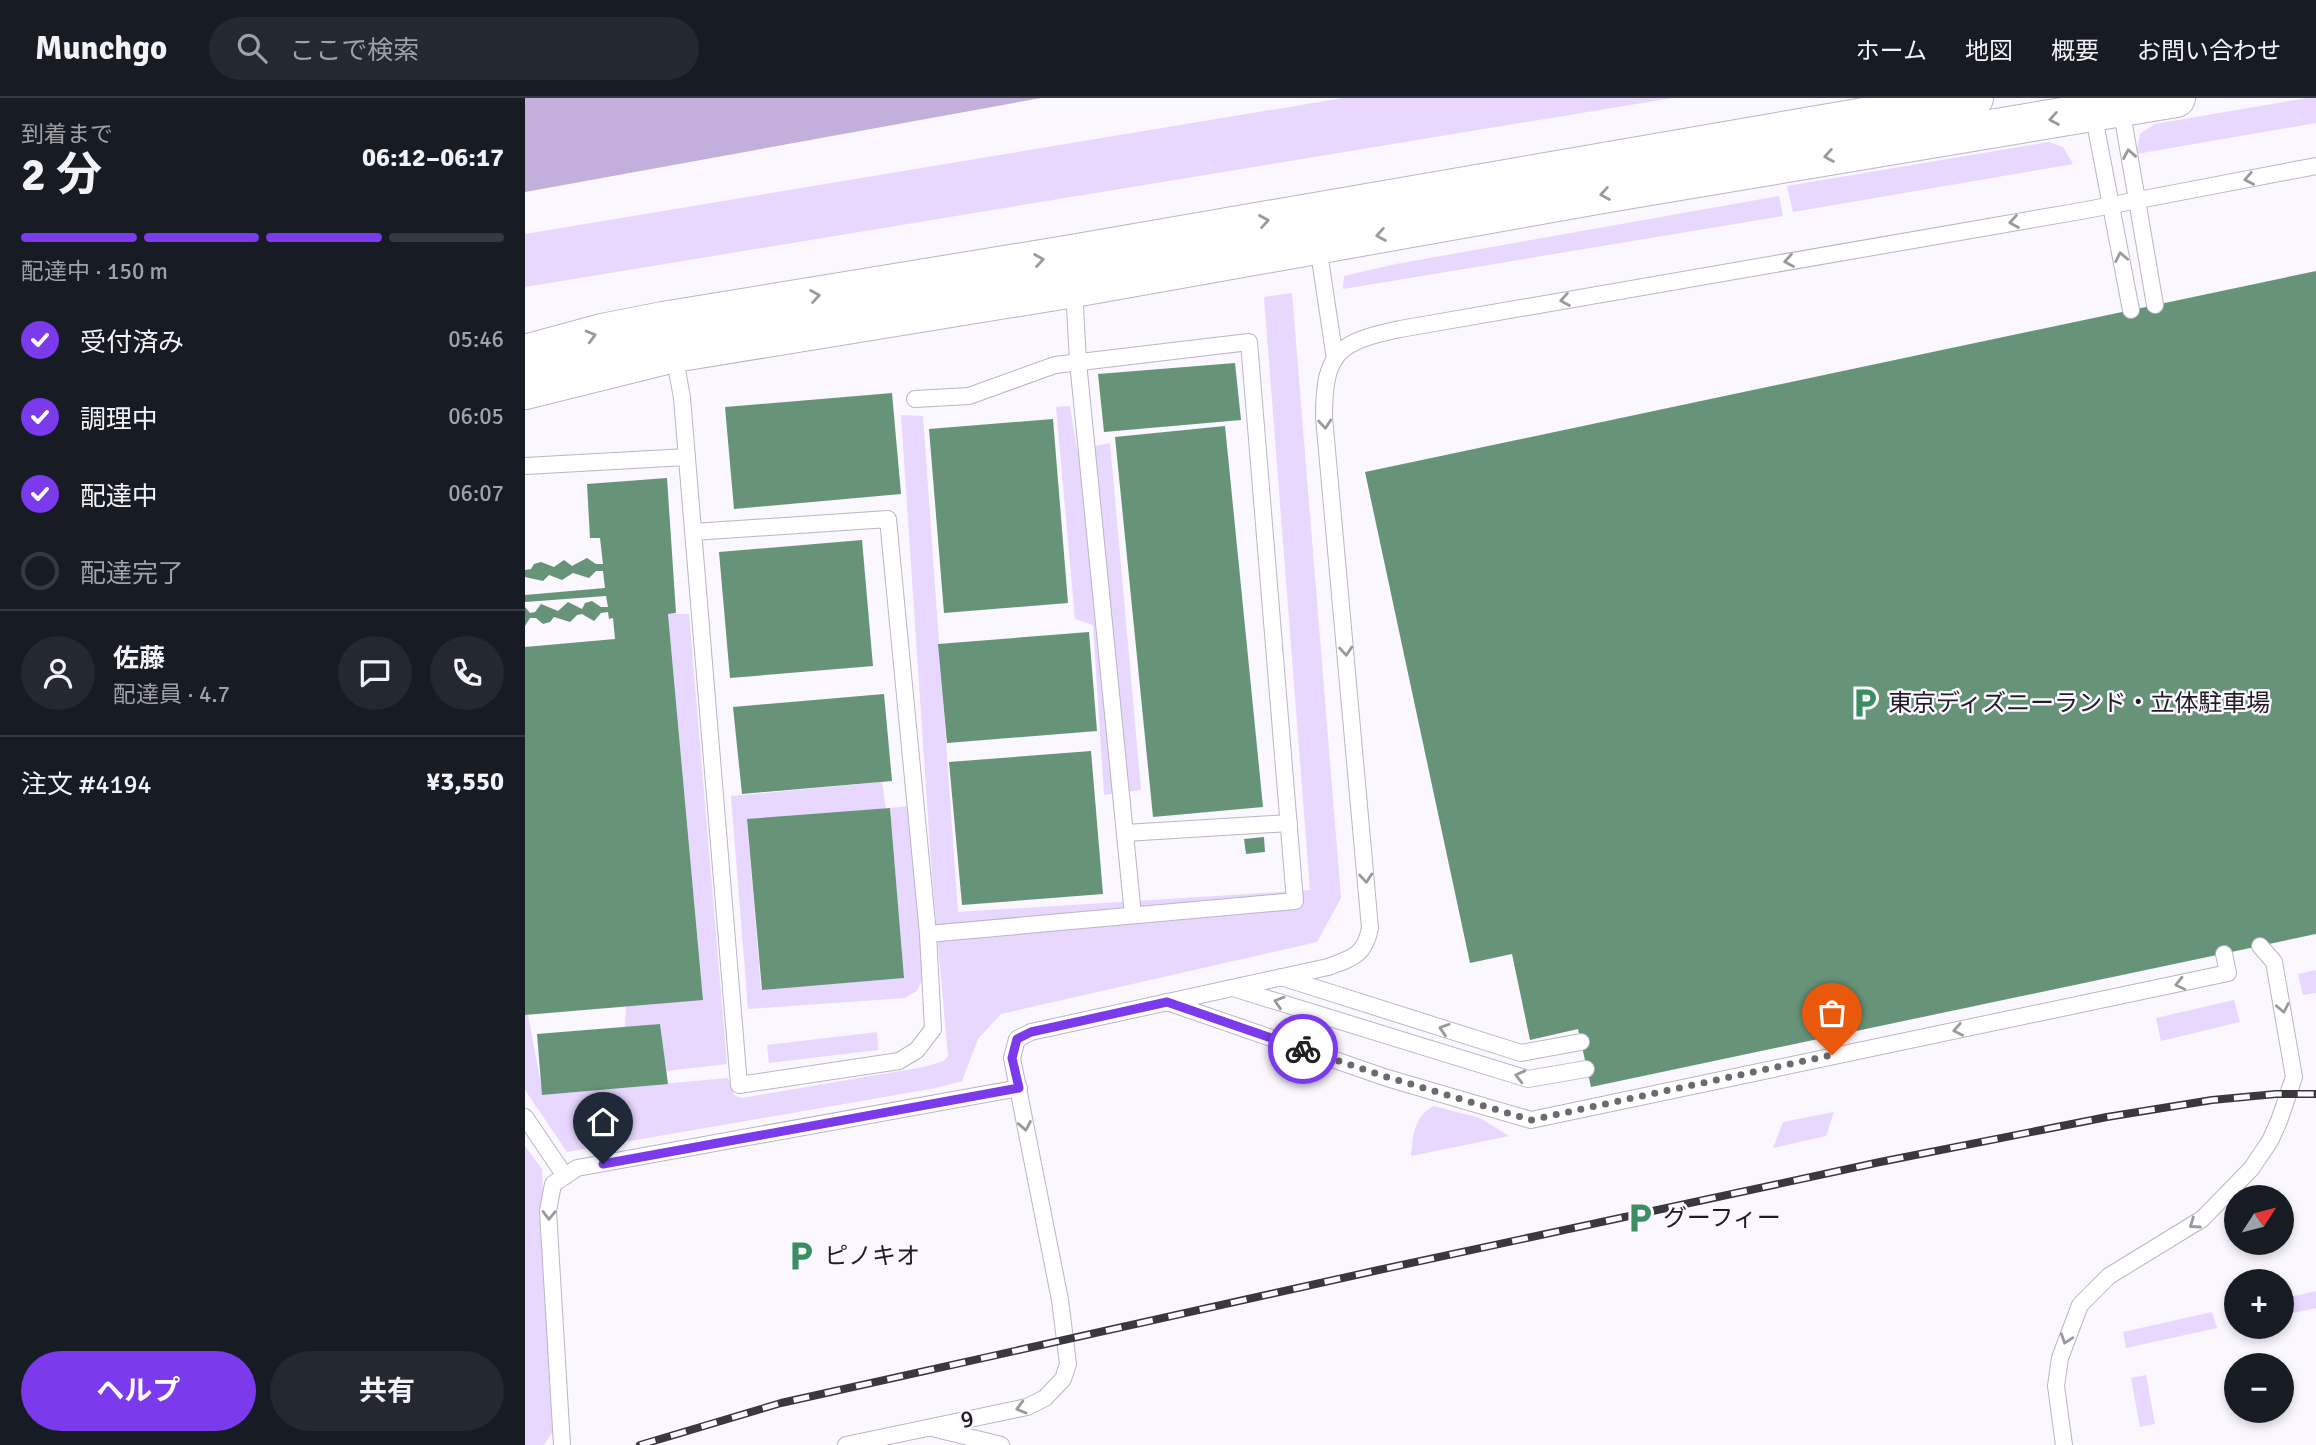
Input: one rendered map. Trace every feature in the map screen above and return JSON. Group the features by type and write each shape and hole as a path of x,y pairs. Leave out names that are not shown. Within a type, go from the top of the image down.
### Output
{"street":[{"path":"525,354 601,333 663,321 1066,256 1974,98"},
{"path":"525,390 674,353 1074,288 1608,193 2176,98"}],"lane":[{"path":"2107,110 2137,200 2155,305"},
{"path":"2107,110 2111,205 2131,310"},
{"path":"562,1445 548,1211 553,1184 577,1168 1019,1088 1012,1058 1017,1039 1031,1032 1328,967 1351,959 1367,946 1370,928 1324,417 1324,380 1335,359 1348,344 1373,335 2111,205 2316,166"},
{"path":"1318,246 1335,359"},
{"path":"1074,288 1078,362 1133,915"},
{"path":"915,399 969,396 1055,365 1249,342 1295,901 928,934"},
{"path":"674,353 687,457 693,532 739,1085 899,1061 917,1050 933,1029 928,934 888,519 693,532"},
{"path":"525,466 687,457"},
{"path":"1125,833 1289,822"},
{"path":"2064,1445 2056,1386 2060,1358 2080,1305 2109,1276 2202,1219 2251,1169 2270,1141 2279,1121 2294,1077 2274,962 2260,946"},
{"path":"1167,1002 1387,1077 1531,1120 2228,973 2224,954"},
{"path":"1279,977 1521,1053 1581,1042"},
{"path":"1230,987 1528,1079 1586,1069"},
{"name":"9","path":"846,1445 1027,1407 1045,1398 1063,1379 1068,1364 1063,1314 1019,1088"},
{"path":"525,1116 565,1176"},
{"path":"925,1427 1001,1445"}],"shaded area":[{"path":"525,98 1041,98 525,192"},
{"path":"1343,98 1672,98 525,287 525,234"},
{"path":"2316,98 2316,123 2136,154 2140,134 2155,124"},
{"path":"2049,142 2063,147 2073,164 1793,212 1787,186"},
{"path":"1779,196 1783,216 1343,289 1344,276 1396,264"},
{"path":"1292,293 1341,898 1317,942 1001,1014 978,1039 962,1081 936,1088 567,1152 525,1090 525,1015 528,1015 543,1095 728,1078 734,1095 742,1098 924,1067 944,1061 948,1056 932,877 901,415 923,416 958,912 1310,890 1264,297"},
{"path":"1070,406 1077,450 1110,443 1141,790 1104,795 1093,625 1075,619 1056,407"},
{"path":"668,614 689,614 727,1064 666,1071 660,1024 625,1028 626,1006 703,999"},
{"path":"882,782 886,809 747,820 761,989 904,978 890,808 910,806 923,977 917,991 905,998 748,1009 731,796"},
{"path":"2316,970 2316,993 2303,995 2298,974"},
{"path":"2234,1000 2240,1022 2161,1041 2156,1018"},
{"path":"877,1032 878,1050 769,1063 767,1045"},
{"path":"1434,1106 1480,1118 1509,1136 1411,1156 1418,1121"},
{"path":"1834,1112 1826,1136 1773,1148 1783,1122"},
{"path":"525,1146 542,1169 553,1431 544,1445 525,1445"},
{"path":"2316,1291 2316,1308 2294,1313 2294,1296"},
{"path":"2212,1312 2217,1328 2126,1348 2123,1332"},
{"path":"2146,1375 2155,1424 2140,1427 2131,1378"}],"building":[{"name":"東京ディズニーランド・立体駐車場","path":"2316,271 2316,934 1591,1087 1578,1029 1530,1040 1512,954 1470,963 1365,472"},
{"path":"1235,363 1241,420 1104,432 1098,374"},
{"path":"892,393 901,494 734,509 725,407"},
{"path":"1053,419 1068,603 944,613 929,429"},
{"path":"1225,426 1263,807 1153,817 1115,437"},
{"path":"667,478 676,613 668,614 703,1000 525,1015 525,647 615,639 613,618 609,619 608,612 601,613 594,621 582,614 570,622 554,617 543,624 536,618 530,618 525,626 525,607 530,613 535,612 541,604 558,611 568,602 582,609 585,603 592,601 601,607 608,607 606,596 525,602 525,595 605,588 603,571 596,571 589,578 573,573 562,580 549,575 543,581 525,577 525,570 541,562 554,567 564,560 572,566 587,558 596,564 603,564 600,538 590,538 587,484"},
{"path":"862,540 873,666 730,678 719,552"},
{"path":"1089,632 1097,731 947,743 938,644"},
{"path":"884,694 892,781 742,794 733,707"},
{"path":"1091,751 1103,894 962,905 949,762"},
{"path":"890,808 904,978 762,990 747,819"},
{"path":"1264,837 1265,852 1246,854 1244,839"},
{"path":"660,1024 668,1084 542,1095 537,1034"}],"railway":[{"path":"640,1445 781,1403 1880,1162 2107,1117 2212,1100 2276,1094 2316,1094"}],"way so far":[{"path":"1303,1049 1531,1120 1832,1055"}],"place":[{"name":"東京ディズニーランド・立体駐車場","path":"1865,703"},
{"name":"グーフィー","path":"1640,1218"},
{"name":"ピノキオ","path":"801,1256"}],"route":[{"path":"603,1164 1019,1088 1012,1058 1017,1039 1031,1032 1167,1002 1303,1049"}]}
